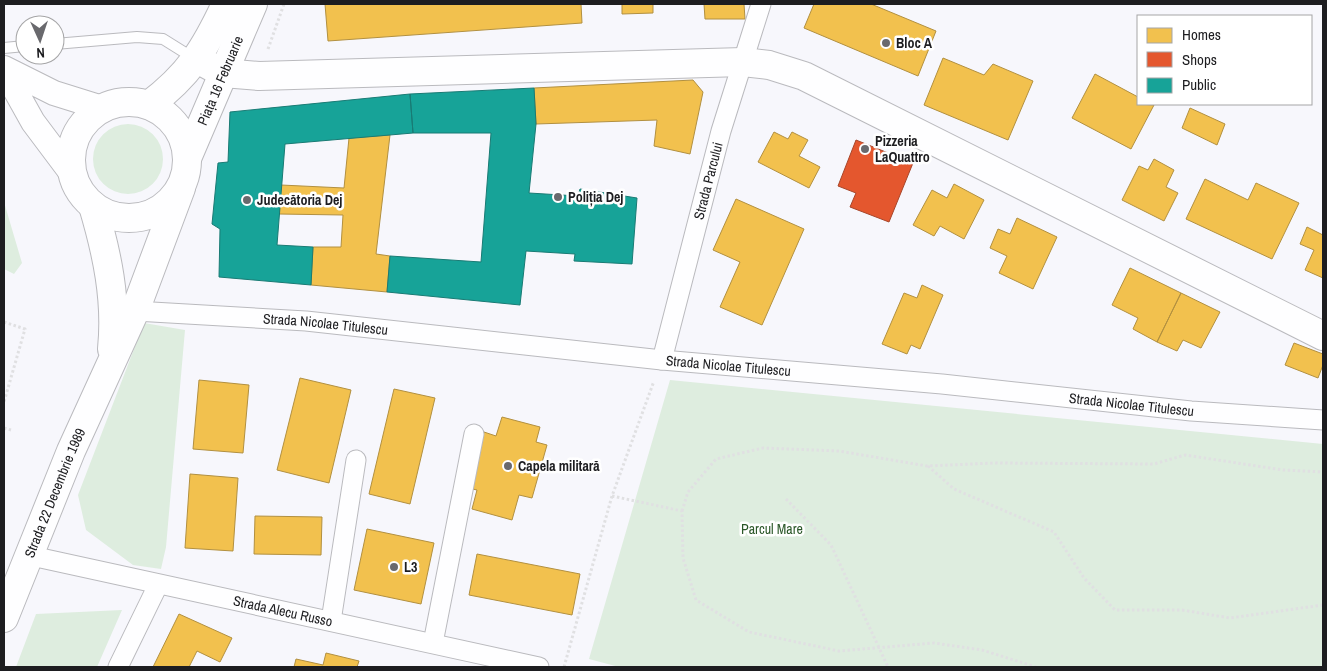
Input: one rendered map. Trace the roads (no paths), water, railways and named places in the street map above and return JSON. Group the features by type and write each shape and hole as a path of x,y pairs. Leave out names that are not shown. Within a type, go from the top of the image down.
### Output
{"main road":[{"name":"Piața 16 Februarie","path":"149,105 169,90 197,59 226,4"},
{"name":"Piața 16 Februarie","path":"188,156 253,4"},
{"path":"197,59 223,73 259,76 742,62 770,64 804,76 1323,336"},
{"path":"125,102 149,105 172,119 185,142 188,156 186,171 180,188 172,200 148,216 119,218 105,214 83,197 72,174 70,158 73,143 79,129 89,117 102,108 125,102"},
{"name":"Strada 22 Decembrie 1989","path":"4,618 27,555 71,451 135,311 180,188"},
{"name":"Strada 22 Decembrie 1989","path":"93,206 102,237 113,308 109,370"}],"street":[{"name":"Strada Parcului","path":"662,360 721,131 761,4"},
{"path":"4,69 48,90 102,108"},
{"path":"4,69 33,122 72,174"},
{"name":"Strada Nicolae Titulescu","path":"135,311 306,321 662,360 942,384 1191,411 1323,420"},
{"path":"433,643 474,434"},
{"path":"331,621 356,460"},
{"name":"Strada Alecu Russo","path":"27,555 539,667"},
{"path":"118,667 158,585"}],"lane":[{"path":"65,43 137,37 163,39 197,59"}],"place":[{"name":"Bloc A","path":"886,43"},
{"name":"Pizzeria LaQuattro","path":"865,149"},
{"name":"Poliția Dej","path":"558,197"},
{"name":"Judecătoria Dej","path":"247,200"},
{"name":"Capela militară","path":"508,466"},
{"name":"L3","path":"394,567"}],"park label":[{"name":"Parcul Mare","path":"772,529"}]}
